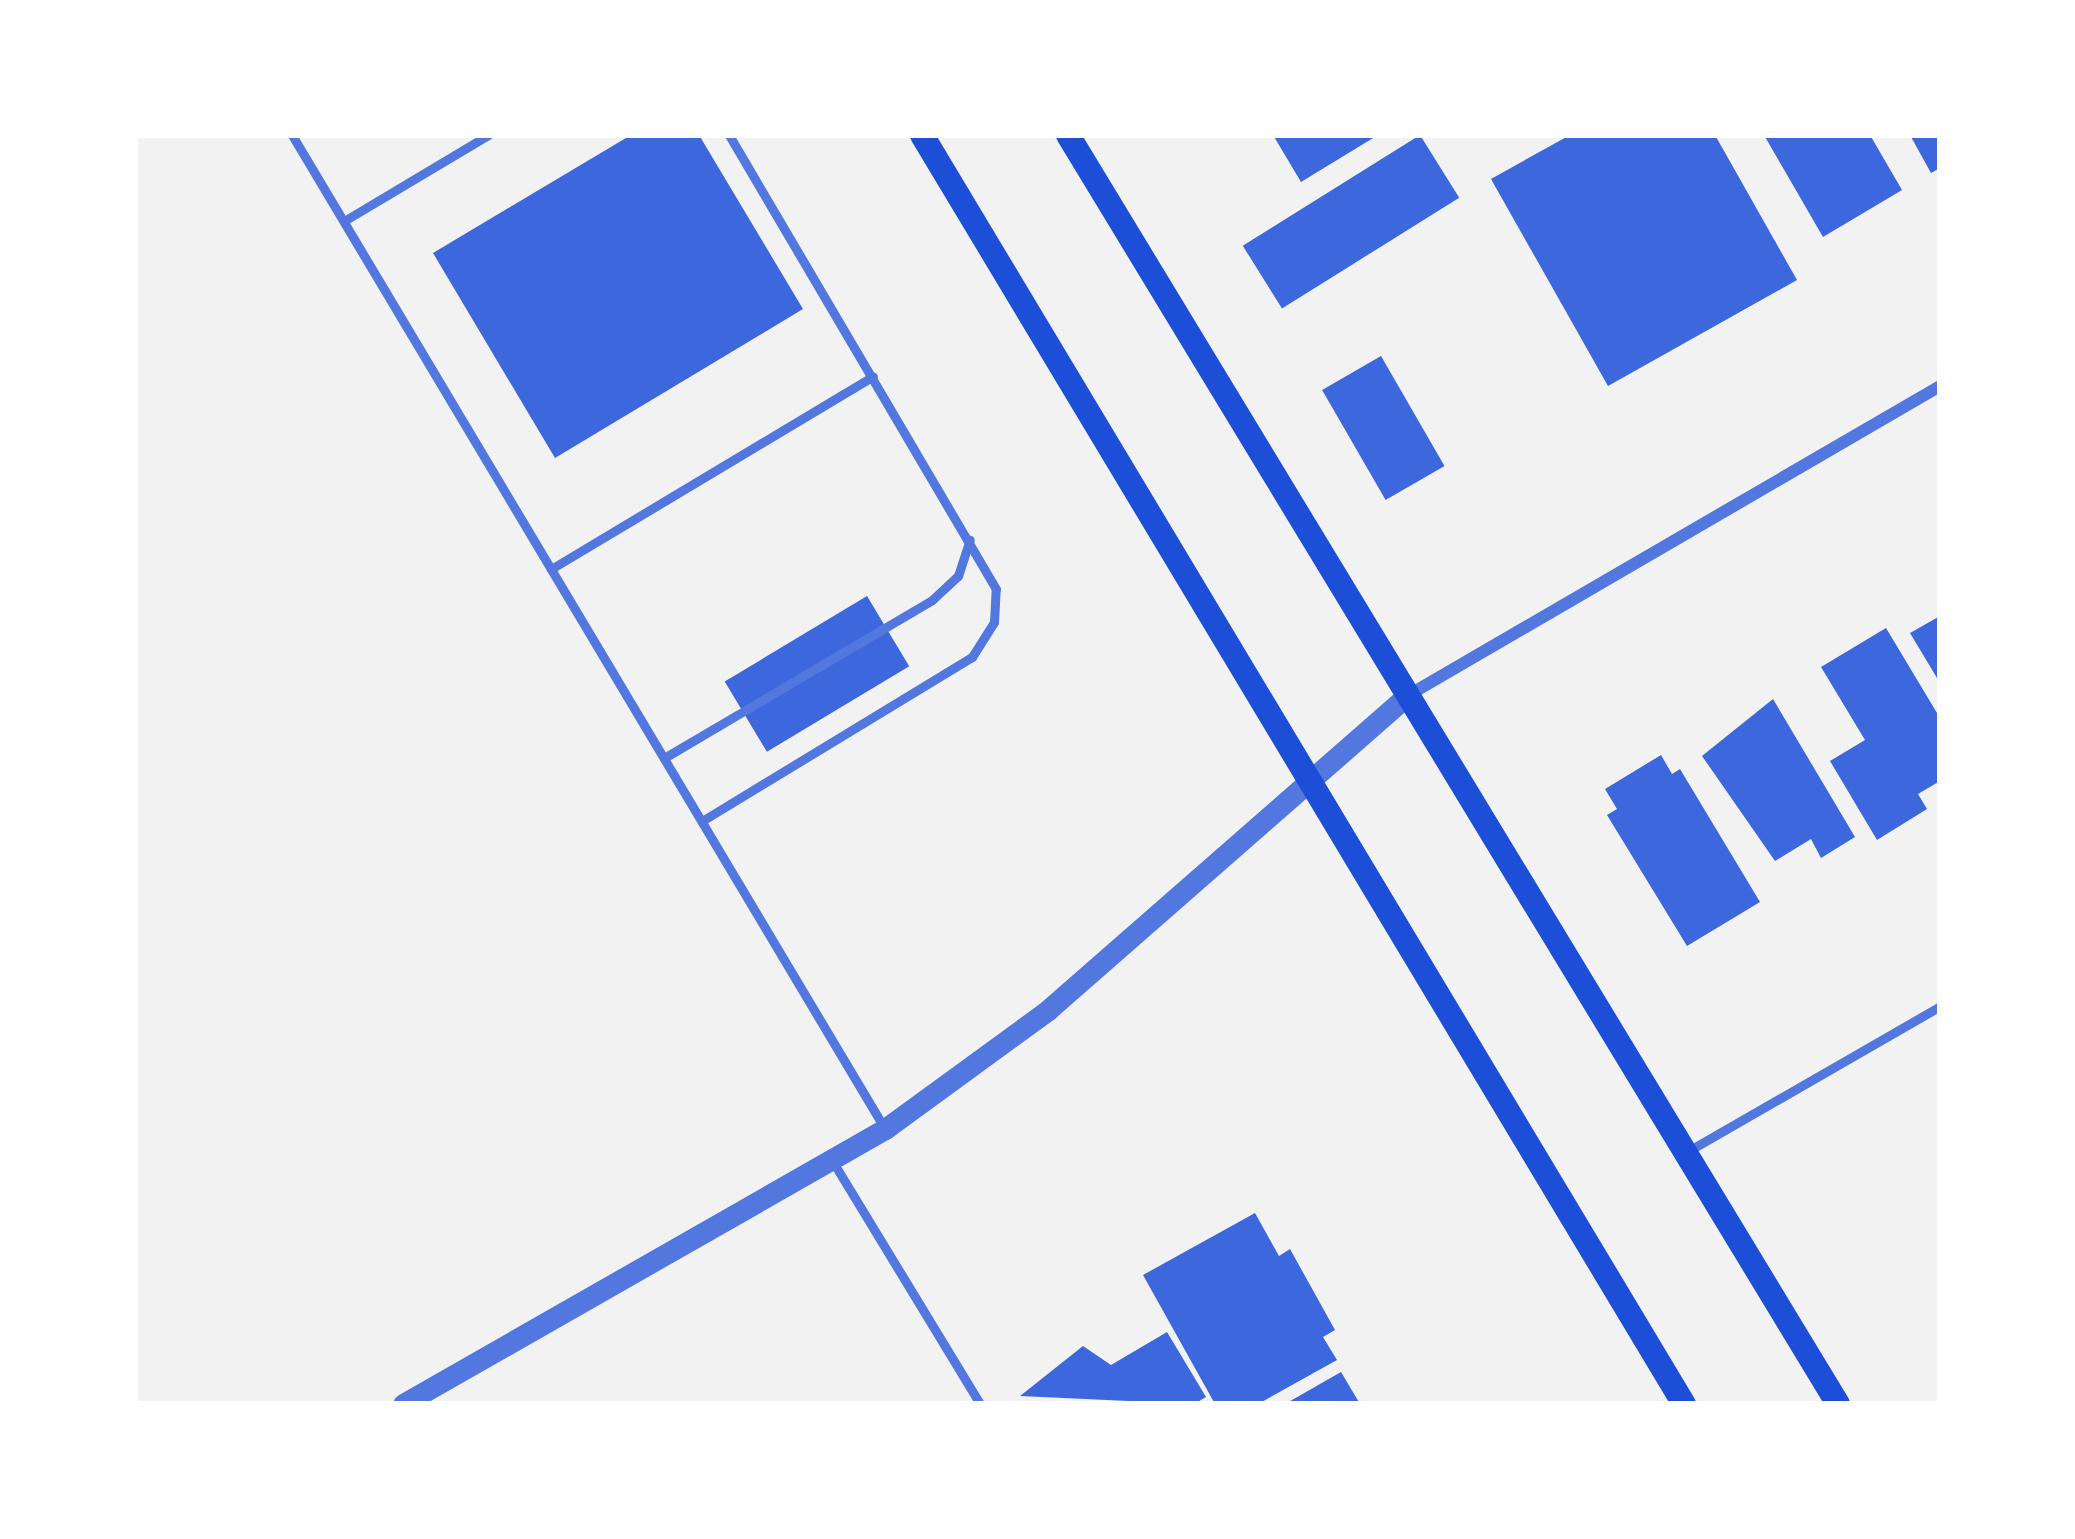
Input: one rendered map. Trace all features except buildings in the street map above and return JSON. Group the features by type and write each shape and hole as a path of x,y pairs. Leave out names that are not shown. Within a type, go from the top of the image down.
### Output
{"main road":[{"path":"922,135 1684,1404"},
{"path":"1068,135 1404,698 1838,1404"}],"street":[{"path":"403,1404 885,1129 1048,1010 1306,778 1404,698 1940,386"}],"lane":[{"path":"292,135 885,1129"},
{"path":"344,221 488,135"},
{"path":"702,821 972,657 994,622 996,589 729,135"},
{"path":"551,569 873,376"},
{"path":"664,758 932,600 958,576 970,538"},
{"path":"1685,1153 1940,1006"},
{"path":"831,1159 980,1404"}]}
